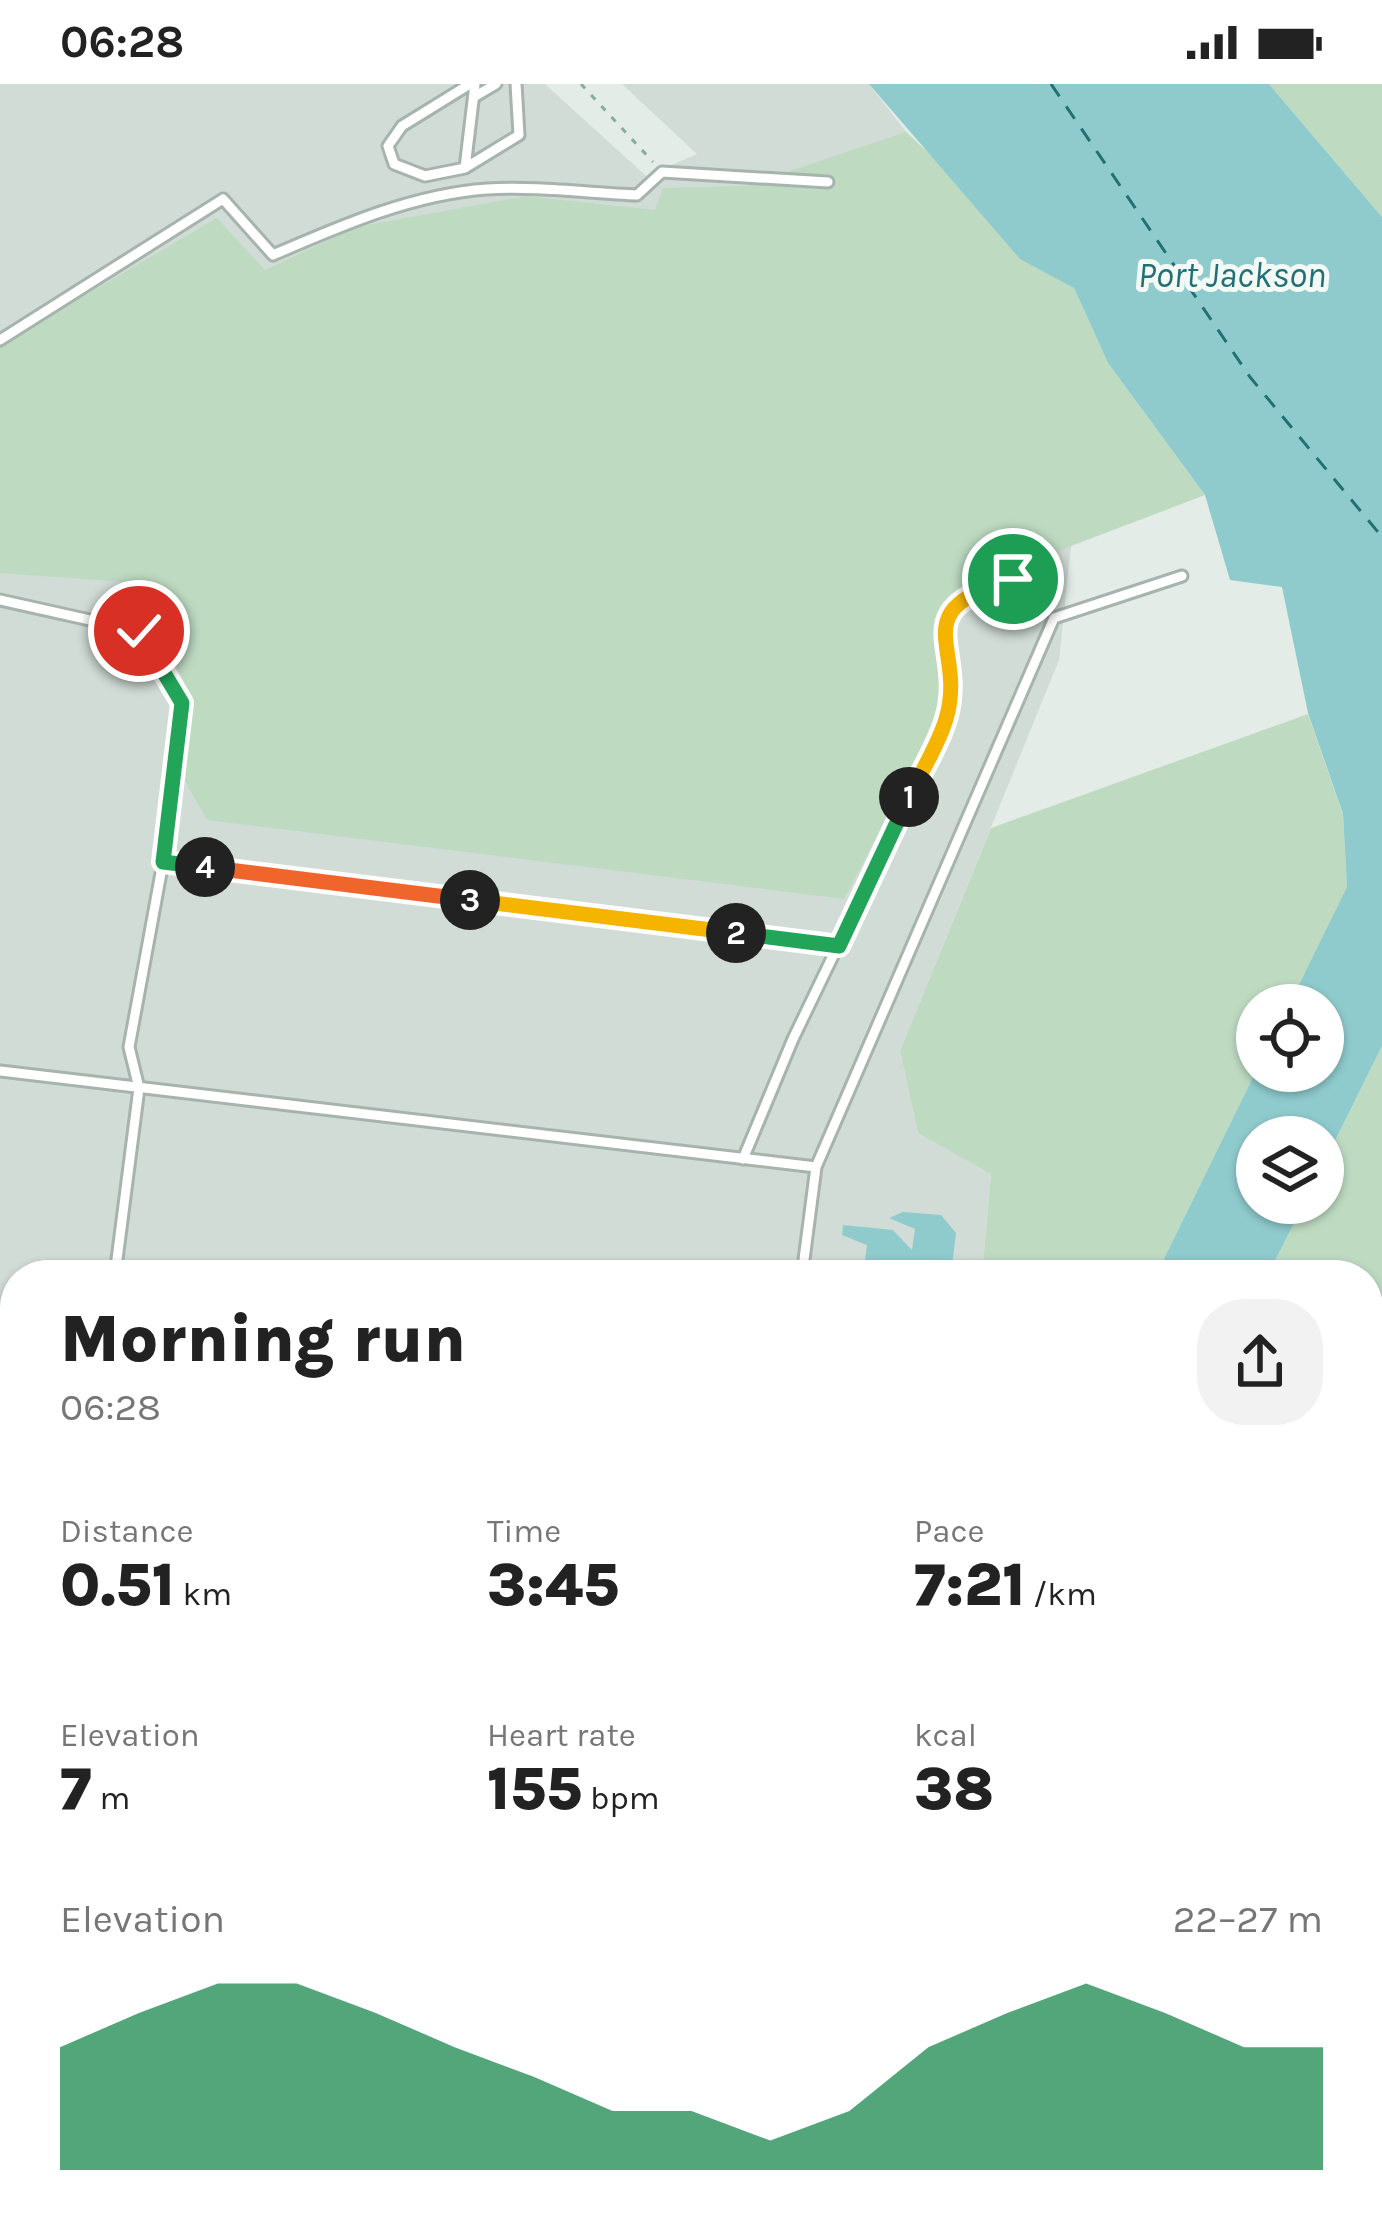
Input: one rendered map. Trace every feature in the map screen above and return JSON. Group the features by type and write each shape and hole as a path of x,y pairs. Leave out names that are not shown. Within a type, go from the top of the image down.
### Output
{"lane":[{"path":"465,168 473,84 402,126 388,146 394,164 413,175 465,168 519,135 516,84"},
{"path":"474,97 496,84"},
{"path":"0,340 223,199 273,255 348,223 487,189 637,195 662,172 828,182"},
{"path":"804,1260 816,1168 1054,618 1182,576"},
{"path":"743,1159 793,1039 946,721 950,698 945,630 954,607 974,591 1013,579"},
{"path":"0,600 139,631 182,703 163,862 129,1047 139,1088 117,1260"},
{"path":"163,862 839,946"},
{"path":"0,1072 816,1168"}],"path":[{"path":"581,84 662,172"}],"shaded area":[{"path":"0,84 545,84 646,176 697,154 622,84 869,84 1090,369 1059,660 900,1051 918,1133 991,1173 983,1260 0,1260"}],"green space":[{"path":"1269,84 1382,84 1382,217"},
{"path":"906,132 1074,288 1108,363 1205,495 969,585 950,658 944,708 844,899 207,820 185,781 191,700 155,613 125,582 0,573 0,345 217,218 265,270 356,227 526,196 655,210 663,188 746,186"},
{"path":"1308,714 1343,815 1347,888 1299,984 1236,984 1236,1092 1246,1092 1163,1260 983,1260 991,1174 918,1133 900,1051 991,828"},
{"path":"1382,1046 1382,1260 1276,1260 1294,1224 1344,1224 1344,1123"}],"water":[{"name":"Port Jackson","path":"869,84 1269,84 1382,217 1382,1046 1344,1123 1344,1116 1236,1116 1236,1224 1294,1224 1276,1260 1163,1260 1246,1092 1344,1092 1344,984 1299,984 1347,887 1343,814 1308,713 1282,587 1230,580 1205,495 1108,363 1074,288 1020,259"},
{"path":"903,1212 941,1215 956,1233 953,1260 865,1260 867,1245 842,1235 843,1225 893,1230 912,1250 915,1229 889,1218"}],"ferry route":[{"path":"1051,84 1250,377 1382,537"}],"route":[{"path":"139,631 182,703 163,862 839,946 946,721 950,698 945,630 954,607 974,591 1013,579"}]}
